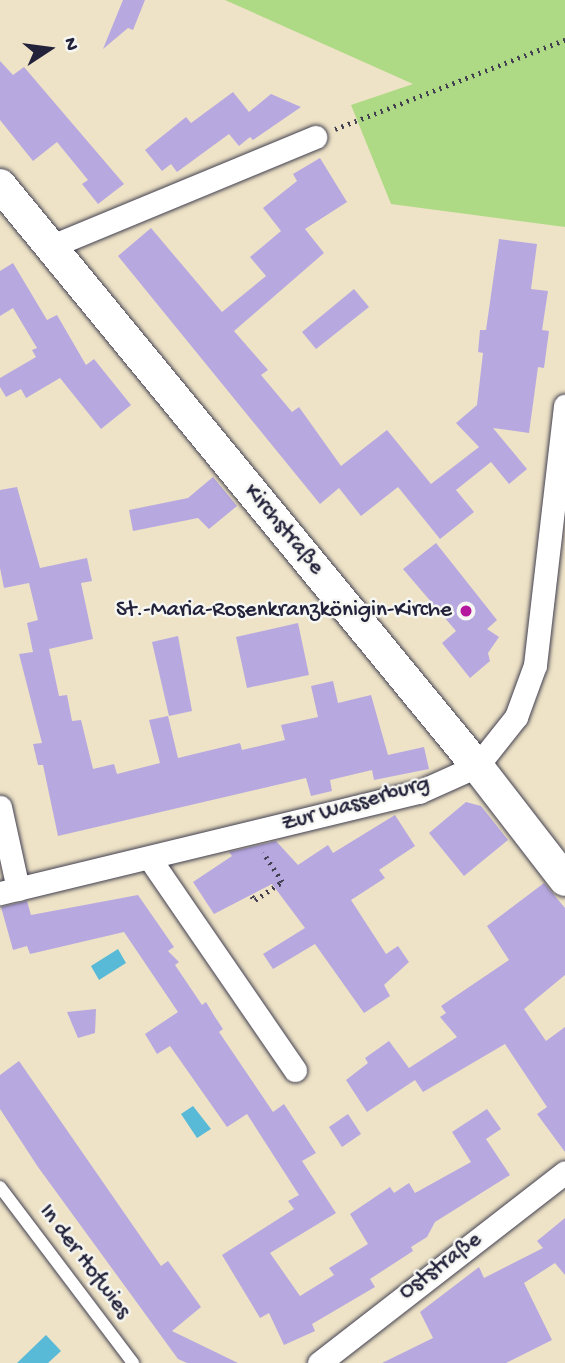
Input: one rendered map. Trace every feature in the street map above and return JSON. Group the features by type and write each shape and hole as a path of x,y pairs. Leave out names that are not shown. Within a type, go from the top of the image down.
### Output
{"street":[{"path":"52,246 315,137"},
{"name":"Kirchstraße","path":"0,185 477,766 565,880"},
{"name":"Zur Wasserburg","path":"0,807 9,891 419,792 477,766 516,717 535,665 565,406"},
{"path":"150,859 295,1070"},
{"name":"Oststraße","path":"320,1363 565,1172"}],"lane":[{"name":"In der Hofwies","path":"0,1187 134,1363"}],"path":[{"path":"315,137 565,40"},
{"path":"251,834 282,882 255,900 252,896"}],"green space":[{"path":"225,0 565,0 565,227 391,204 351,105 413,84"}],"water":[{"path":"118,949 126,963 99,980 91,966"},
{"path":"193,1106 211,1129 197,1138 181,1114"},
{"path":"46,1335 61,1351 48,1363 17,1363"}],"building":[{"path":"123,0 145,0 133,30 128,28 103,49"},
{"path":"0,61 13,75 24,67 124,184 98,204 82,184 88,180 57,142 33,161 0,120"},
{"path":"233,92 249,112 271,94 301,107 253,140 250,137 239,146 229,134 177,172 171,164 162,171 145,150 186,117 191,123"},
{"path":"320,158 347,202 305,229 324,253 234,331 268,370 261,375 292,412 299,407 341,466 387,430 431,484 479,447 456,423 477,405 483,353 478,352 480,330 486,330 499,239 537,244 531,289 548,291 542,330 549,331 544,368 538,367 529,433 493,428 527,469 509,484 491,462 456,490 474,512 440,539 398,487 361,516 339,488 320,504 118,256 151,228 222,312 266,276 250,257 281,231 263,208 297,181 293,174"},
{"path":"13,263 47,320 57,315 86,365 94,359 131,405 101,429 60,378 26,398 21,389 6,397 0,387 0,378 36,357 32,350 37,348 13,308 0,316 0,271"},
{"path":"354,289 369,307 316,349 302,332"},
{"path":"213,477 237,506 209,529 198,518 133,531 129,510 188,498"},
{"path":"17,487 40,568 87,558 92,581 81,583 93,639 49,649 59,696 67,695 72,721 81,720 93,769 114,764 117,774 160,763 149,720 168,716 178,758 240,743 242,750 285,740 281,725 318,717 311,686 333,681 338,703 371,695 388,755 424,747 429,769 374,780 372,770 330,780 332,791 311,796 306,778 58,836 43,765 38,765 33,744 42,743 19,654 33,652 27,623 38,620 29,583 4,588 0,568 0,490"},
{"name":"St.-Maria-Rosenkranzkönigin-Kirche","path":"436,543 497,620 487,629 499,637 488,653 490,661 470,678 442,643 456,631 403,569"},
{"path":"298,623 309,675 247,688 236,637"},
{"path":"178,636 192,711 169,716 152,642"},
{"path":"466,802 481,806 508,840 464,876 429,833"},
{"path":"395,815 415,846 379,870 385,878 351,900 386,954 398,946 409,962 384,985 390,996 364,1013 315,944 273,969 263,954 305,928 272,884 214,914 193,882 232,856 229,852 276,841 298,865 328,845 333,853"},
{"path":"544,883 565,908 565,975 524,1009 546,1041 565,1027 565,1152 537,1114 547,1107 505,1044 423,1092 415,1080 367,1112 346,1080 368,1063 365,1058 389,1041 409,1068 457,1037 440,1017 446,1013 441,1006 509,960 487,926"},
{"path":"138,895 174,947 168,951 179,962 175,965 202,1005 206,1002 223,1029 219,1032 273,1112 284,1104 316,1153 302,1161 336,1213 270,1253 300,1296 334,1275 329,1268 368,1244 350,1214 390,1187 394,1193 409,1183 415,1193 471,1162 452,1132 487,1109 501,1129 486,1139 510,1175 435,1222 427,1237 411,1247 413,1251 370,1279 375,1287 312,1324 315,1331 284,1345 269,1313 260,1318 222,1255 294,1209 288,1201 299,1195 247,1114 227,1127 170,1046 157,1054 145,1034 178,1012 124,932 30,954 27,946 13,950 1,907 27,901 31,915"},
{"path":"96,1009 95,1033 78,1038 67,1012"},
{"path":"19,1061 161,1266 168,1261 201,1307 172,1331 238,1363 187,1363 178,1359 38,1167 0,1109 0,1075"},
{"path":"348,1114 361,1134 342,1147 329,1127"},
{"path":"565,1218 565,1275 555,1263 524,1283 552,1340 506,1363 382,1363 433,1338 420,1312 479,1267 484,1278 543,1248 537,1241"}],"place":[{"name":"St.-Maria-Rosenkranzkönigin-Kirche","path":"466,611"}]}
